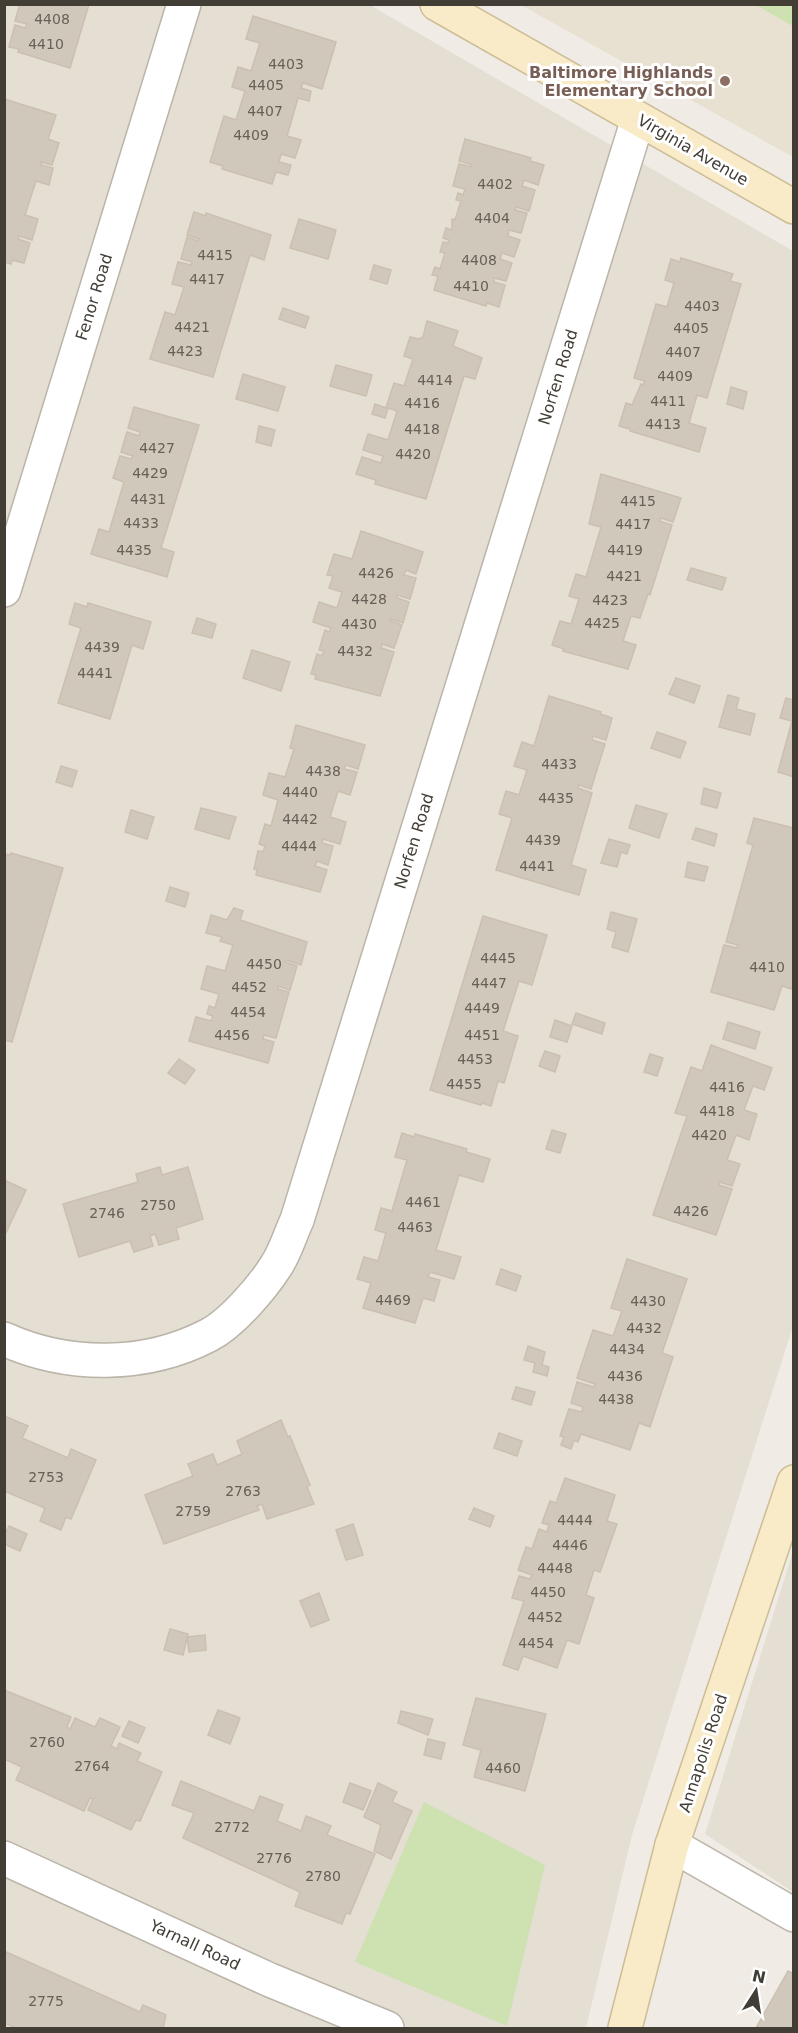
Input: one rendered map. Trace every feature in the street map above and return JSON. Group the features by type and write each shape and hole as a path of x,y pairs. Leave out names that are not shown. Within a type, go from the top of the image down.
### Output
{"main road":[{"name":"Virginia Avenue","path":"436,4 794,207"},
{"name":"Annapolis Road","path":"625,2028 672,1845 794,1482"}],"street":[{"name":"Fenor Road","path":"4,590 184,4"},
{"name":"Norfen Road","path":"4,1339 66,1358 117,1360 167,1352 211,1334 251,1299 277,1265 297,1220 638,119"},
{"path":"672,1845 794,1916"},
{"name":"Yarnall Road","path":"4,1858 270,1980 387,2028"}],"shaded area":[{"path":"5,5 370,5 793,251 793,1326 632,1835 586,2028 5,2028"},
{"name":"Baltimore Highlands Elementary School","path":"521,5 793,5 793,157"},
{"path":"793,1551 793,1892 705,1834"}],"green space":[{"path":"756,5 793,5 793,26"},
{"path":"424,1802 545,1865 507,2026 355,1962"}],"building":[{"path":"20,4 89,4 70,68 9,47 15,25 25,28 27,24 15,21"},
{"path":"253,16 336,42 322,89 303,83 301,88 311,91 309,101 298,98 287,136 301,140 295,158 281,154 279,162 291,165 288,175 276,172 272,184 222,169 223,166 210,162 224,116 236,120 245,91 232,87 238,67 251,71 260,43 246,39"},
{"path":"4,99 56,115 48,139 59,143 52,165 41,162 41,165 53,168 49,185 36,181 25,215 38,219 32,240 19,236 18,239 30,243 24,263 12,260 11,264 4,262"},
{"path":"465,139 531,158 530,161 544,165 538,185 524,180 522,186 535,190 529,211 516,207 515,210 527,213 521,233 509,230 508,236 520,240 514,257 502,253 500,259 512,263 506,281 494,278 494,282 505,285 499,307 487,303 486,306 434,290 438,276 432,275 435,267 440,269 445,253 440,252 443,242 448,243 449,240 443,238 446,228 452,230 452,219 455,220 461,201 456,200 458,193 463,195 465,189 453,186 459,164 471,167 472,165 459,161"},
{"path":"194,212 206,216 206,213 271,235 264,260 250,255 213,377 150,359 165,312 175,315 184,287 172,284 178,262 191,265 192,262 181,259 187,237 198,241 199,239 187,235"},
{"path":"299,219 336,230 328,259 290,248"},
{"path":"681,258 733,274 730,281 741,284 707,398 697,395 689,423 706,428 699,452 619,426 626,403 632,405 641,384 643,385 645,381 634,378 656,304 667,307 674,283 665,280 671,259 680,262"},
{"path":"374,265 391,270 387,284 370,279"},
{"path":"283,308 309,317 305,328 279,319"},
{"path":"427,321 458,331 453,346 482,358 475,379 464,376 426,499 375,484 376,480 356,474 362,457 381,463 383,456 363,450 368,434 388,440 397,411 388,408 385,418 372,414 375,404 386,408 394,383 404,386 413,359 404,356 410,337 419,339 423,337"},
{"path":"336,365 372,375 366,396 330,386"},
{"path":"243,374 285,387 278,411 236,399"},
{"path":"731,387 747,392 743,409 727,404"},
{"path":"134,407 199,425 161,548 174,552 167,577 91,554 99,529 109,532 124,482 113,478 120,456 131,459 133,456 121,452 127,432 139,436 140,432 128,428"},
{"path":"259,426 275,430 271,446 256,442"},
{"path":"601,474 681,498 673,522 661,518 659,521 672,525 650,595 648,594 640,618 631,616 623,641 636,645 628,669 563,651 564,649 552,645 560,621 571,624 579,599 569,596 576,574 586,577 601,527 589,524"},
{"path":"361,531 423,552 416,574 406,570 404,575 416,578 410,599 397,595 397,598 409,602 403,623 390,619 402,625 394,648 382,644 381,648 394,652 380,696 315,679 316,675 311,674 317,654 322,656 324,651 319,650 325,630 329,632 331,628 313,622 319,602 337,608 342,592 329,588 333,576 327,575 334,554 352,559"},
{"path":"691,568 726,578 722,590 687,580"},
{"path":"75,603 87,607 88,603 151,622 143,649 132,645 110,719 58,703 81,628 69,624"},
{"path":"197,618 216,624 212,638 192,633"},
{"path":"252,650 290,662 281,691 243,678"},
{"path":"676,678 700,686 694,703 669,694"},
{"path":"728,695 739,698 736,709 755,714 750,735 719,727"},
{"path":"549,696 601,712 600,714 612,718 606,740 593,736 592,740 605,744 591,789 579,785 578,788 592,793 571,865 586,870 579,895 496,870 512,818 499,814 506,791 519,795 527,770 514,766 522,742 534,746"},
{"path":"786,698 794,700 794,777 778,772 792,721 780,718"},
{"path":"296,725 365,745 358,769 346,765 344,769 357,772 350,795 338,791 330,817 346,822 340,844 323,839 322,843 333,846 328,865 317,861 315,866 327,870 320,892 256,875 257,870 254,869 258,851 263,852 265,846 259,844 265,824 271,826 278,800 263,795 269,773 285,777 294,749 290,748"},
{"path":"657,732 686,742 680,758 651,748"},
{"path":"61,766 77,771 72,787 56,782"},
{"path":"704,788 721,793 717,808 701,804"},
{"path":"636,805 667,814 659,838 629,828"},
{"path":"201,808 236,817 229,839 195,829"},
{"path":"131,810 154,817 147,839 125,832"},
{"path":"754,818 794,828 794,985 792,989 782,986 774,1010 711,992 724,945 737,948 738,945 726,942 753,845 747,843"},
{"path":"696,828 717,834 714,846 692,839"},
{"path":"609,839 630,845 627,854 621,852 617,867 601,863"},
{"path":"11,853 63,868 12,1042 4,1040 4,854 11,855"},
{"path":"688,862 708,867 704,881 685,877"},
{"path":"170,887 189,893 185,907 166,901"},
{"path":"234,908 243,911 240,920 307,942 301,965 286,960 285,962 297,966 290,990 278,986 278,989 289,992 276,1038 264,1035 263,1039 274,1042 268,1063 189,1041 196,1017 211,1021 213,1016 207,1014 209,1006 215,1008 219,994 201,989 207,966 225,971 233,945 220,941 222,937 206,933 211,915 227,920"},
{"path":"611,912 637,919 628,952 612,947 616,932 607,929"},
{"path":"483,916 547,935 532,985 519,981 503,1031 518,1036 504,1083 498,1081 491,1106 430,1090"},
{"path":"576,1013 605,1023 602,1034 572,1024"},
{"path":"555,1020 572,1026 567,1042 550,1037"},
{"path":"728,1022 760,1032 755,1049 723,1039"},
{"path":"711,1045 772,1068 764,1090 753,1086 744,1110 757,1114 749,1140 736,1135 727,1160 740,1164 732,1186 720,1182 719,1185 732,1189 716,1235 653,1215 687,1116 675,1113 691,1067 702,1071"},
{"path":"545,1051 560,1056 555,1072 539,1066"},
{"path":"650,1054 663,1058 657,1076 644,1072"},
{"path":"179,1059 195,1070 185,1084 168,1073"},
{"path":"552,1130 566,1134 560,1153 546,1149"},
{"path":"402,1133 414,1137 415,1134 467,1149 466,1152 490,1159 483,1182 459,1175 436,1250 461,1257 454,1279 430,1272 428,1277 440,1280 434,1301 423,1298 415,1323 363,1308 371,1283 357,1279 364,1257 378,1261 386,1233 375,1230 381,1208 392,1211 407,1160 395,1157"},
{"path":"160,1167 162,1175 188,1167 203,1219 176,1228 179,1239 159,1245 155,1234 150,1236 153,1246 134,1252 130,1241 79,1257 63,1204 138,1182 136,1174"},
{"path":"4,1180 26,1190 4,1237"},
{"path":"627,1259 687,1279 662,1353 673,1357 650,1427 639,1423 630,1450 581,1434 578,1442 574,1440 571,1449 561,1445 564,1437 560,1436 569,1409 582,1412 583,1407 571,1403 577,1382 594,1387 595,1384 577,1378 593,1330 613,1336 622,1311 611,1308"},
{"path":"501,1269 521,1276 516,1291 496,1284"},
{"path":"528,1346 545,1352 542,1365 549,1367 547,1376 533,1372 535,1363 524,1360"},
{"path":"516,1387 535,1392 531,1405 512,1399"},
{"path":"4,1416 28,1426 22,1438 68,1458 71,1449 96,1460 71,1519 66,1517 61,1530 40,1521 45,1508 4,1491"},
{"path":"281,1420 310,1485 307,1487 314,1504 267,1519 262,1504 257,1506 259,1510 164,1544 145,1495 193,1476 188,1464 213,1454 217,1465 242,1454 237,1441"},
{"path":"499,1433 522,1441 517,1456 494,1448"},
{"path":"565,1478 615,1495 607,1521 617,1524 600,1572 594,1570 586,1595 594,1598 579,1644 567,1640 557,1668 523,1656 518,1670 503,1665 524,1601 512,1598 519,1576 530,1579 532,1575 518,1570 526,1547 532,1549 539,1529 547,1532 549,1525 542,1523 550,1501 556,1503"},
{"path":"474,1508 494,1516 490,1527 469,1519"},
{"path":"353,1524 363,1555 346,1560 336,1530"},
{"path":"9,1526 27,1534 20,1551 4,1544 4,1536"},
{"path":"319,1593 329,1620 311,1627 300,1601"},
{"path":"170,1629 188,1634 183,1655 164,1650"},
{"path":"205,1635 206,1650 189,1652 187,1637"},
{"path":"4,1690 71,1717 67,1727 70,1729 75,1718 95,1727 100,1718 120,1727 111,1746 117,1749 119,1743 141,1753 137,1761 162,1772 140,1821 136,1820 131,1830 88,1810 93,1799 90,1798 84,1811 16,1780 22,1767 4,1759"},
{"path":"476,1698 546,1714 525,1791 474,1777 481,1750 463,1745"},
{"path":"218,1710 240,1718 230,1744 208,1735"},
{"path":"401,1711 433,1719 428,1735 398,1723"},
{"path":"129,1721 145,1728 138,1743 122,1736"},
{"path":"428,1739 445,1743 441,1759 424,1755"},
{"path":"181,1781 254,1811 260,1796 283,1805 277,1821 301,1831 306,1816 331,1826 327,1835 375,1854 350,1914 346,1913 342,1924 295,1906 300,1892 183,1838 194,1813 172,1805"},
{"path":"350,1783 371,1791 363,1810 343,1802"},
{"path":"378,1783 397,1792 392,1802 412,1811 391,1859 374,1851 381,1825 364,1817"},
{"path":"4,1951 140,2012 143,2005 166,2015 163,2028 16,2028 4,2023"},
{"path":"788,1971 794,1974 794,2028 756,2028"}],"place":[{"name":"Baltimore Highlands Elementary School","path":"725,81"}]}
